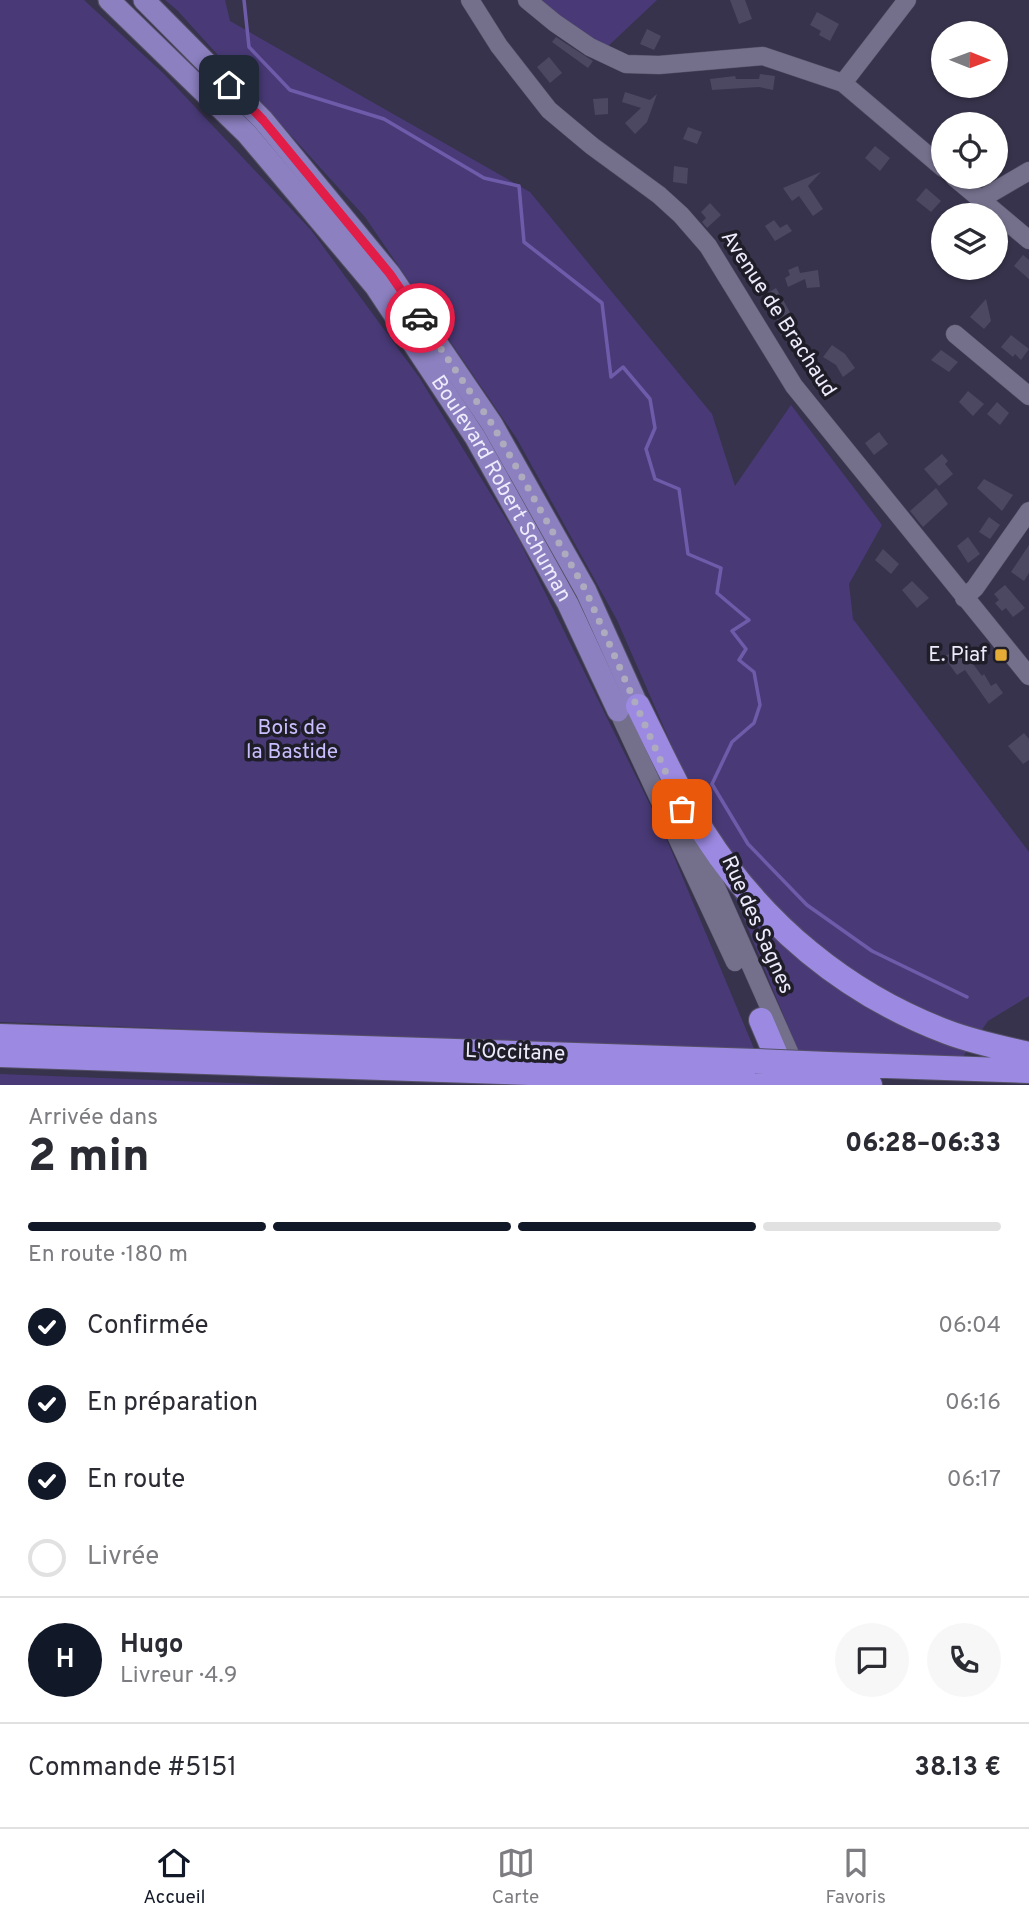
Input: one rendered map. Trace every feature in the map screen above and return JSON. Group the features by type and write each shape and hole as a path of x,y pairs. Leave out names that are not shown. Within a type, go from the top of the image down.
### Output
{"highway":[{"path":"628,708 708,840 756,903 790,938 866,994 904,1014 948,1032 1029,1054"},
{"path":"761,1020 776,1078"},
{"name":"L'Occitane","path":"0,1035 776,1078"},
{"name":"L'Occitane","path":"0,1055 776,1078 1029,1072"},
{"name":"L'Occitane","path":"832,1077 870,1085"}],"main road":[{"name":"Boulevard Robert Schuman","path":"109,0 247,134 374,286 475,437 628,708"},
{"name":"Boulevard Robert Schuman","path":"144,0 263,120 390,274 492,424 586,591 628,708"}],"street":[{"name":"Avenue de Brachaud","path":"470,0 499,46 549,110 592,146 659,195 708,246 794,386 1029,676"},
{"path":"527,0 590,47 626,64 659,65 763,56 843,83 931,158"},
{"path":"843,83 907,0"},
{"path":"981,199 1029,171"},
{"path":"969,189 1029,240"},
{"path":"955,334 1029,396"},
{"path":"964,598 975,588 1029,511"},
{"name":"Rue des Sagnes","path":"628,708 761,1020"},
{"name":"Rue des Sagnes","path":"628,708 804,1085"}],"green space":[{"name":"Bois de la Bastide","path":"0,0 84,0 164,74 311,230 419,377 519,540 664,833 755,1051 0,1022"},
{"path":"165,0 225,0 230,21 530,192 712,414 735,486 791,405 882,525 849,584 853,619 1029,852 1029,996 988,1021 962,1058 799,1053 686,778 617,620 517,439 365,217"},
{"path":"537,0 657,0 604,50"},
{"path":"0,1074 282,1085 0,1085"}],"building":[{"path":"730,0 745,0 752,19 739,24"},
{"path":"817,12 839,24 830,41 819,35 821,31 810,25"},
{"path":"647,29 661,36 654,50 640,44"},
{"path":"556,37 593,61 588,68 552,42"},
{"path":"549,57 562,73 550,83 537,67"},
{"path":"760,74 775,76 773,90 759,87 712,90 710,79 735,76 736,79 759,79"},
{"path":"625,92 650,100 657,94 647,122 635,134 625,123 641,108 622,102"},
{"path":"608,98 608,114 595,115 593,99"},
{"path":"688,127 702,132 697,144 683,139"},
{"path":"875,146 890,158 880,171 865,158"},
{"path":"674,166 688,168 687,184 673,182"},
{"path":"821,172 808,186 823,209 813,216 799,196 792,201 783,188"},
{"path":"926,188 941,201 931,203 931,212 916,200"},
{"path":"710,203 721,215 707,228 702,222 706,218 701,212"},
{"path":"774,220 780,228 787,224 792,231 775,241 765,226"},
{"path":"1023,255 1029,260 1029,279 1014,266"},
{"path":"798,266 800,273 818,270 820,287 807,288 805,279 788,287 785,278 790,275 788,270"},
{"path":"776,288 798,326 785,334 763,296"},
{"path":"986,299 991,321 984,329 970,317"},
{"path":"1011,335 1029,349 1021,360 1001,347"},
{"path":"832,345 845,354 855,368 843,377 836,365 823,357"},
{"path":"941,350 958,362 949,372 931,360"},
{"path":"968,391 984,404 973,416 959,402"},
{"path":"997,402 1009,413 1000,425 987,414"},
{"path":"879,432 888,444 874,455 865,443"},
{"path":"942,454 948,461 945,464 953,474 939,486 924,469"},
{"path":"984,479 1013,495 1002,511 977,488"},
{"path":"936,488 948,504 923,527 910,511"},
{"path":"989,517 1000,525 990,539 979,532"},
{"path":"968,537 980,554 968,563 957,546"},
{"path":"1029,545 1029,573 1024,581 1011,572"},
{"path":"883,549 899,564 891,574 875,560"},
{"path":"912,581 929,598 917,608 902,590"},
{"path":"1005,585 1025,608 1013,617 1006,608 1002,611 995,603 999,600 994,594"},
{"path":"962,645 982,676 984,674 991,686 996,683 1003,693 989,704 965,670 957,675 944,657"},
{"path":"1024,733 1029,739 1029,760 1023,764 1008,746"}],"waterway":[{"path":"244,0 249,47 290,90 384,119 484,178 519,186 524,242 602,303 611,377 623,367 650,399 655,428 646,449 655,479 679,489 688,554 721,568 717,593 749,620 732,631 746,649 739,660 754,672 760,705 754,723 732,742 712,784 748,844 807,905 872,951 967,997"}],"way so far":[{"path":"420,318 492,424 586,591 682,809"}],"place":[{"name":"E. Piaf","path":"1001,655"}],"route":[{"path":"229,85 263,120 390,274 420,318"}]}
